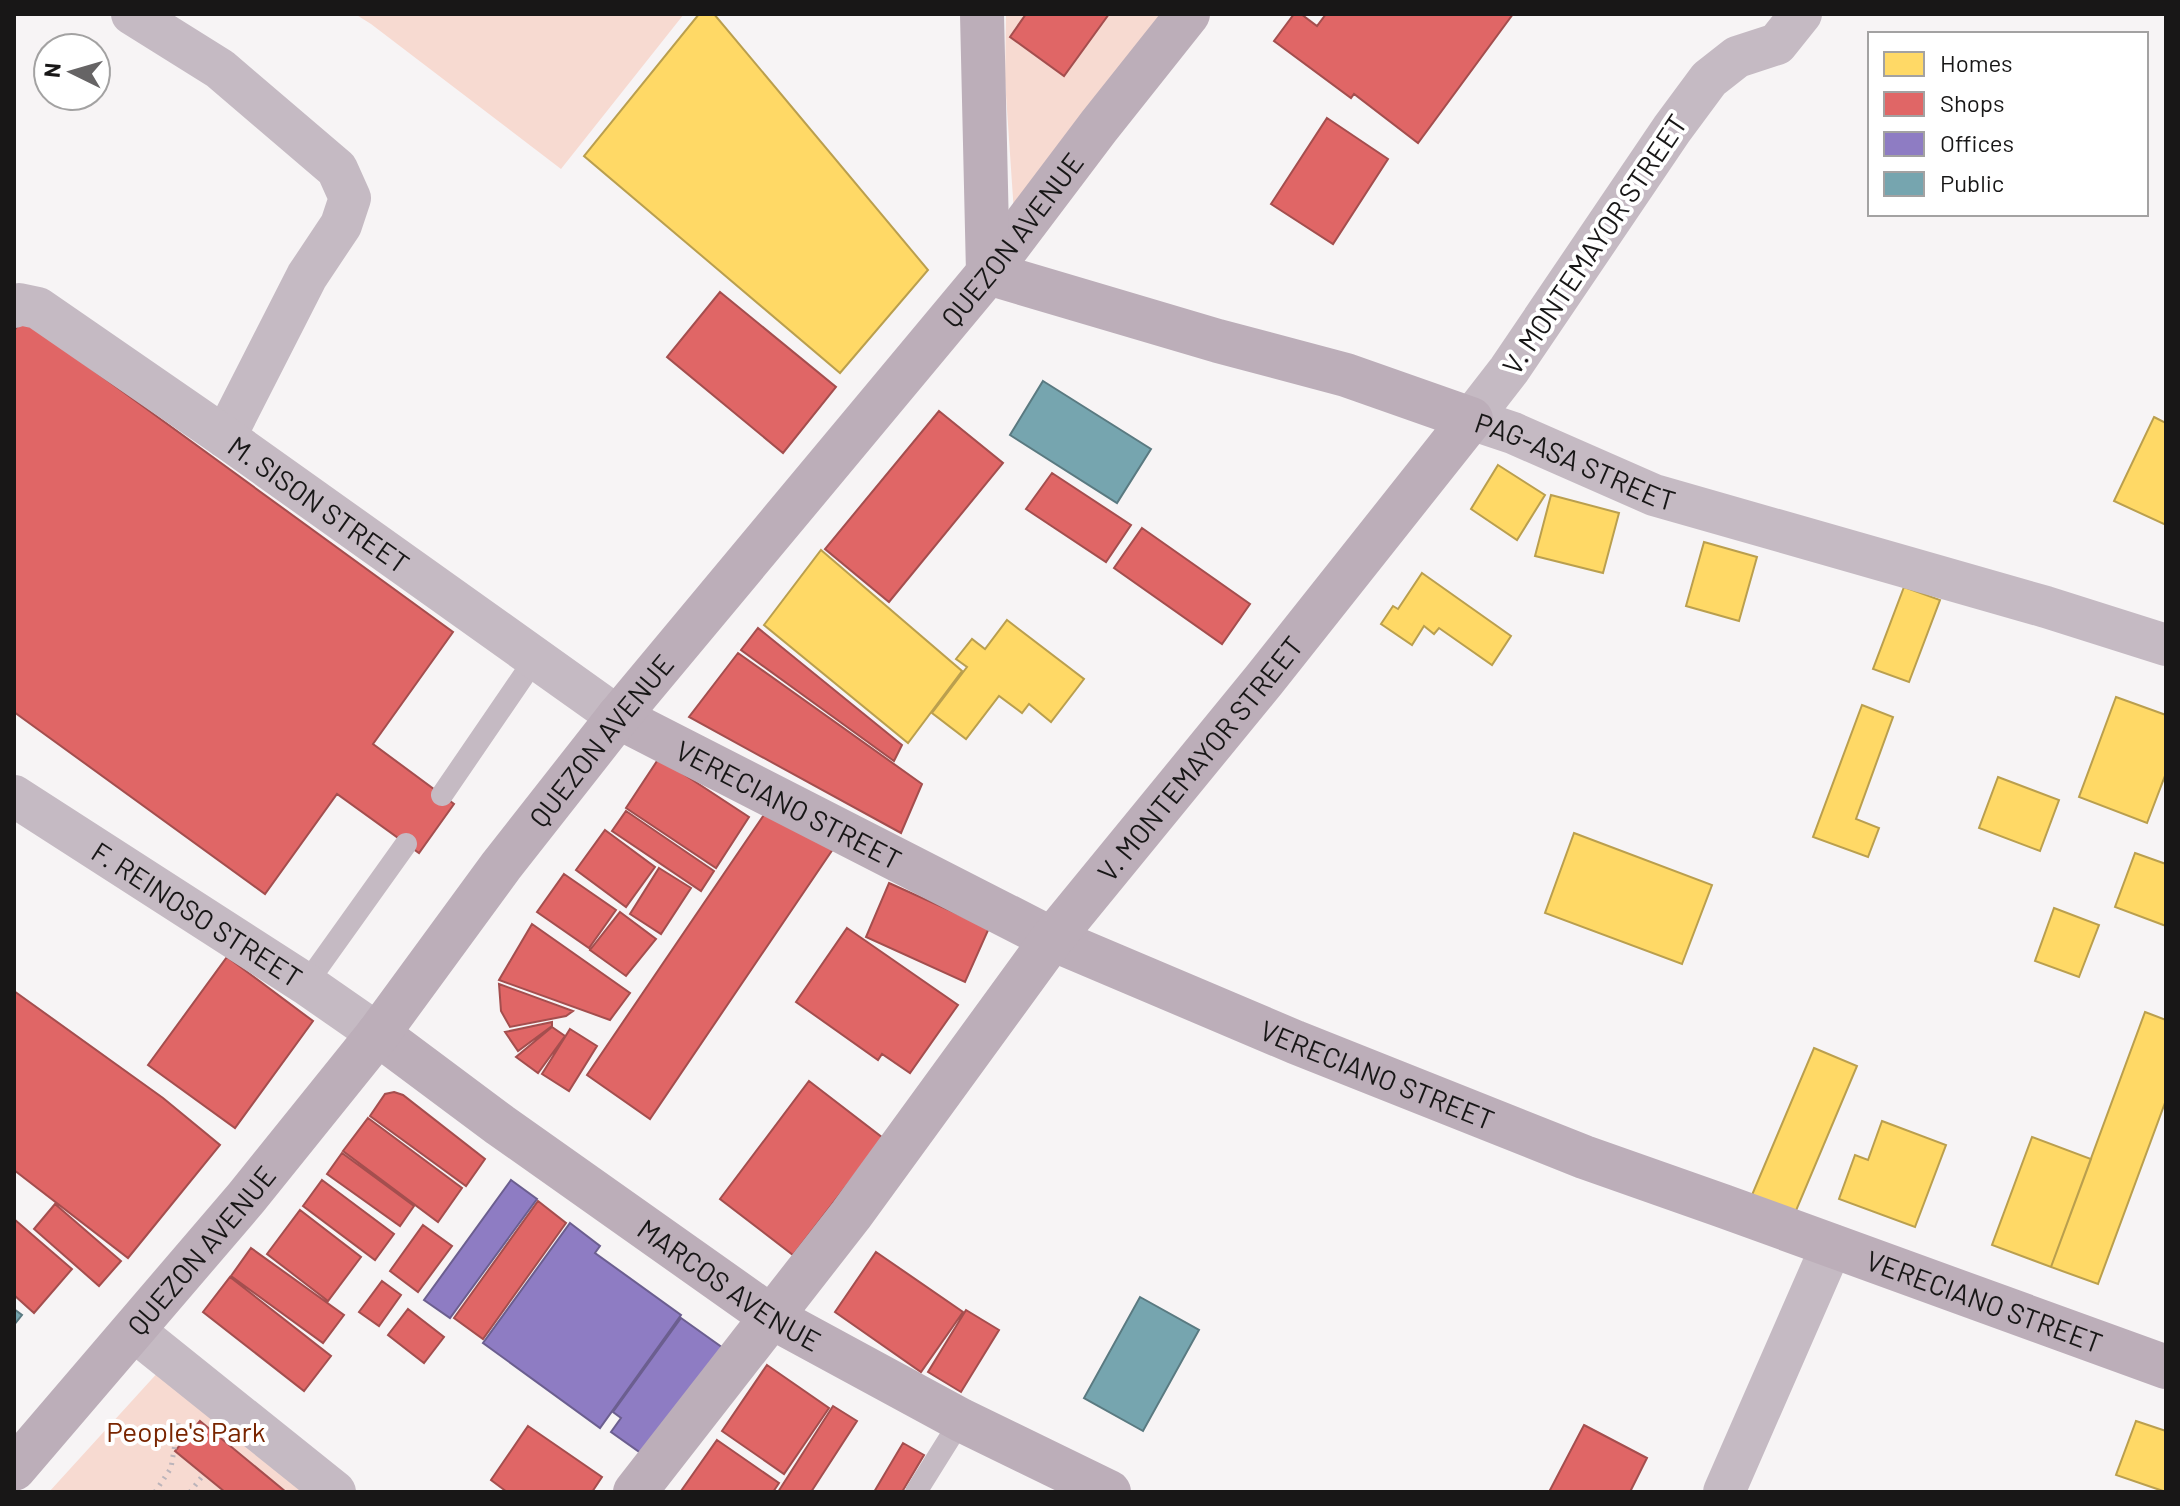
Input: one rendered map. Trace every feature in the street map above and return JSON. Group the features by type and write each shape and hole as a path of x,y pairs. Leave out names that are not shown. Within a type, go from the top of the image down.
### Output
{"street":[{"path":"132,14 220,69 337,169 350,198 341,225 307,276 225,437"},
{"path":"982,14 988,273"},
{"name":"QUEZON AVENUE","path":"14,1469 246,1198 378,1034 501,866 618,717 988,273 1188,14"},
{"name":"V. MONTEMAYOR STREET","path":"635,1492 851,1215 1052,939 1264,680 1509,370 1709,79 1737,57 1789,29"},
{"name":"PAG-ASA STREET","path":"988,273 1346,375 1513,433 1654,495 2046,607 2166,645"},
{"name":"M. SISON STREET","path":"14,307 19,304 38,308 618,717"},
{"name":"VERECIANO STREET","path":"618,717 1052,939 1295,1042 1570,1152 2166,1367"},
{"name":"F. REINOSO STREET","path":"14,796 306,984 378,1034"},
{"name":"MARCOS AVENUE","path":"378,1034 500,1125 773,1318 961,1420 1109,1492"},
{"path":"1724,1492 1832,1245"},
{"path":"133,1330 335,1492"}],"lane":[{"path":"442,795 535,659"},
{"path":"306,984 406,844"},
{"path":"916,1492 961,1420"}],"path":[{"path":"155,1492 171,1468 181,1406"},
{"path":"190,1492 204,1474"}],"green space":[{"path":"355,14 684,14 561,169"},
{"path":"1006,14 1171,14 1014,213 1005,80"},
{"name":"People's Park","path":"181,1347 357,1492 49,1492"}],"building: Homes":[{"path":"699,14 714,14 928,270 840,373 584,156"},
{"path":"2154,417 2166,423 2166,525 2114,501"},
{"path":"1498,465 1545,495 1517,540 1471,509"},
{"path":"1551,495 1619,513 1603,573 1535,556"},
{"path":"1704,542 1757,557 1739,621 1686,606"},
{"path":"821,550 962,671 908,743 764,625"},
{"path":"1422,573 1511,636 1492,665 1439,628 1434,634 1424,626 1412,645 1381,624 1393,606 1398,609"},
{"path":"1904,587 1940,600 1909,682 1873,669"},
{"path":"1007,620 1084,679 1051,722 1029,704 1022,713 999,696 966,739 932,713 967,667 956,659 972,639 985,649"},
{"path":"2116,697 2166,715 2166,773 2147,823 2079,797"},
{"path":"1862,705 1893,717 1856,819 1879,828 1868,857 1813,837"},
{"path":"1998,777 2059,800 2040,851 1979,828"},
{"path":"1574,833 1712,885 1682,964 1545,913"},
{"path":"2135,853 2166,864 2166,926 2115,907"},
{"path":"2054,908 2099,925 2079,977 2035,961"},
{"path":"2145,1012 2166,1020 2166,1100 2098,1284 2051,1267"},
{"path":"1814,1048 1857,1066 1795,1213 1752,1195"},
{"path":"1882,1121 1946,1145 1915,1227 1839,1199 1855,1155 1868,1160"},
{"path":"2032,1137 2091,1159 2051,1267 1992,1245"},
{"path":"2136,1421 2166,1431 2166,1492 2116,1475"}],"building: Shops":[{"path":"1026,14 1109,14 1064,76 1010,37"},
{"path":"1294,14 1301,14 1317,26 1326,14 1513,14 1418,143 1354,94 1351,98 1274,41"},
{"path":"1327,118 1388,159 1333,244 1271,204"},
{"path":"720,292 836,387 783,453 667,357"},
{"path":"23,319 453,632 373,744 454,804 419,853 337,794 265,894 14,712 14,331"},
{"path":"939,411 1003,463 889,602 825,549"},
{"path":"1052,473 1131,525 1106,562 1026,509"},
{"path":"1142,528 1250,604 1222,644 1114,568"},
{"path":"758,628 902,745 894,761 741,650"},
{"path":"738,653 922,784 901,833 689,717"},
{"path":"659,758 749,817 716,868 626,808"},
{"path":"770,806 833,849 650,1119 587,1075"},
{"path":"626,811 714,871 701,891 612,831"},
{"path":"605,830 655,867 626,907 576,870"},
{"path":"659,868 691,888 661,934 630,914"},
{"path":"564,874 616,910 589,948 537,912"},
{"path":"889,883 989,928 965,982 866,937"},
{"path":"620,912 656,939 626,976 590,950"},
{"path":"532,924 630,993 610,1020 499,980"},
{"path":"847,928 958,1005 910,1073 882,1054 878,1060 796,1002"},
{"path":"227,957 313,1021 235,1128 148,1065"},
{"path":"499,984 573,1011 566,1016 510,1027 501,1011"},
{"path":"14,991 163,1098 220,1145 128,1258 14,1170"},
{"path":"552,1022 552,1026 518,1051 505,1032"},
{"path":"552,1027 565,1036 538,1073 516,1057"},
{"path":"570,1029 597,1046 569,1091 542,1074"},
{"path":"809,1081 883,1138 793,1255 720,1199"},
{"path":"394,1092 403,1095 485,1159 466,1186 370,1116 385,1094"},
{"path":"368,1118 462,1188 438,1222 343,1151"},
{"path":"342,1153 414,1206 400,1226 327,1174"},
{"path":"322,1180 394,1234 375,1260 303,1206"},
{"path":"538,1201 566,1223 483,1339 454,1318"},
{"path":"55,1204 121,1261 99,1286 34,1229"},
{"path":"300,1210 361,1257 328,1301 267,1254"},
{"path":"14,1219 72,1269 34,1313 14,1295"},
{"path":"423,1225 452,1246 418,1292 390,1271"},
{"path":"251,1248 344,1315 323,1343 231,1276"},
{"path":"876,1252 963,1312 921,1372 835,1312"},
{"path":"230,1277 331,1356 304,1391 203,1312"},
{"path":"382,1281 401,1295 379,1326 359,1312"},
{"path":"408,1309 444,1337 424,1363 388,1335"},
{"path":"966,1310 999,1330 961,1392 928,1372"},
{"path":"767,1365 829,1408 784,1474 722,1431"},
{"path":"833,1406 857,1421 811,1492 778,1492"},
{"path":"200,1421 286,1492 225,1492 175,1451"},
{"path":"1584,1425 1647,1458 1630,1492 1549,1492"},
{"path":"528,1426 602,1477 592,1492 507,1492 491,1480"},
{"path":"717,1440 779,1483 773,1492 681,1491"},
{"path":"903,1443 924,1455 902,1492 874,1492"}],"building: Offices":[{"path":"511,1180 537,1199 450,1318 424,1300"},
{"path":"570,1223 600,1246 595,1253 681,1315 600,1428 483,1343"},
{"path":"681,1318 723,1348 645,1456 611,1432 621,1418 613,1412"}],"building: Public":[{"path":"1043,381 1151,449 1117,503 1010,435"},
{"path":"1140,1297 1199,1330 1143,1431 1084,1398"},
{"path":"14,1309 22,1315 14,1325"}]}
